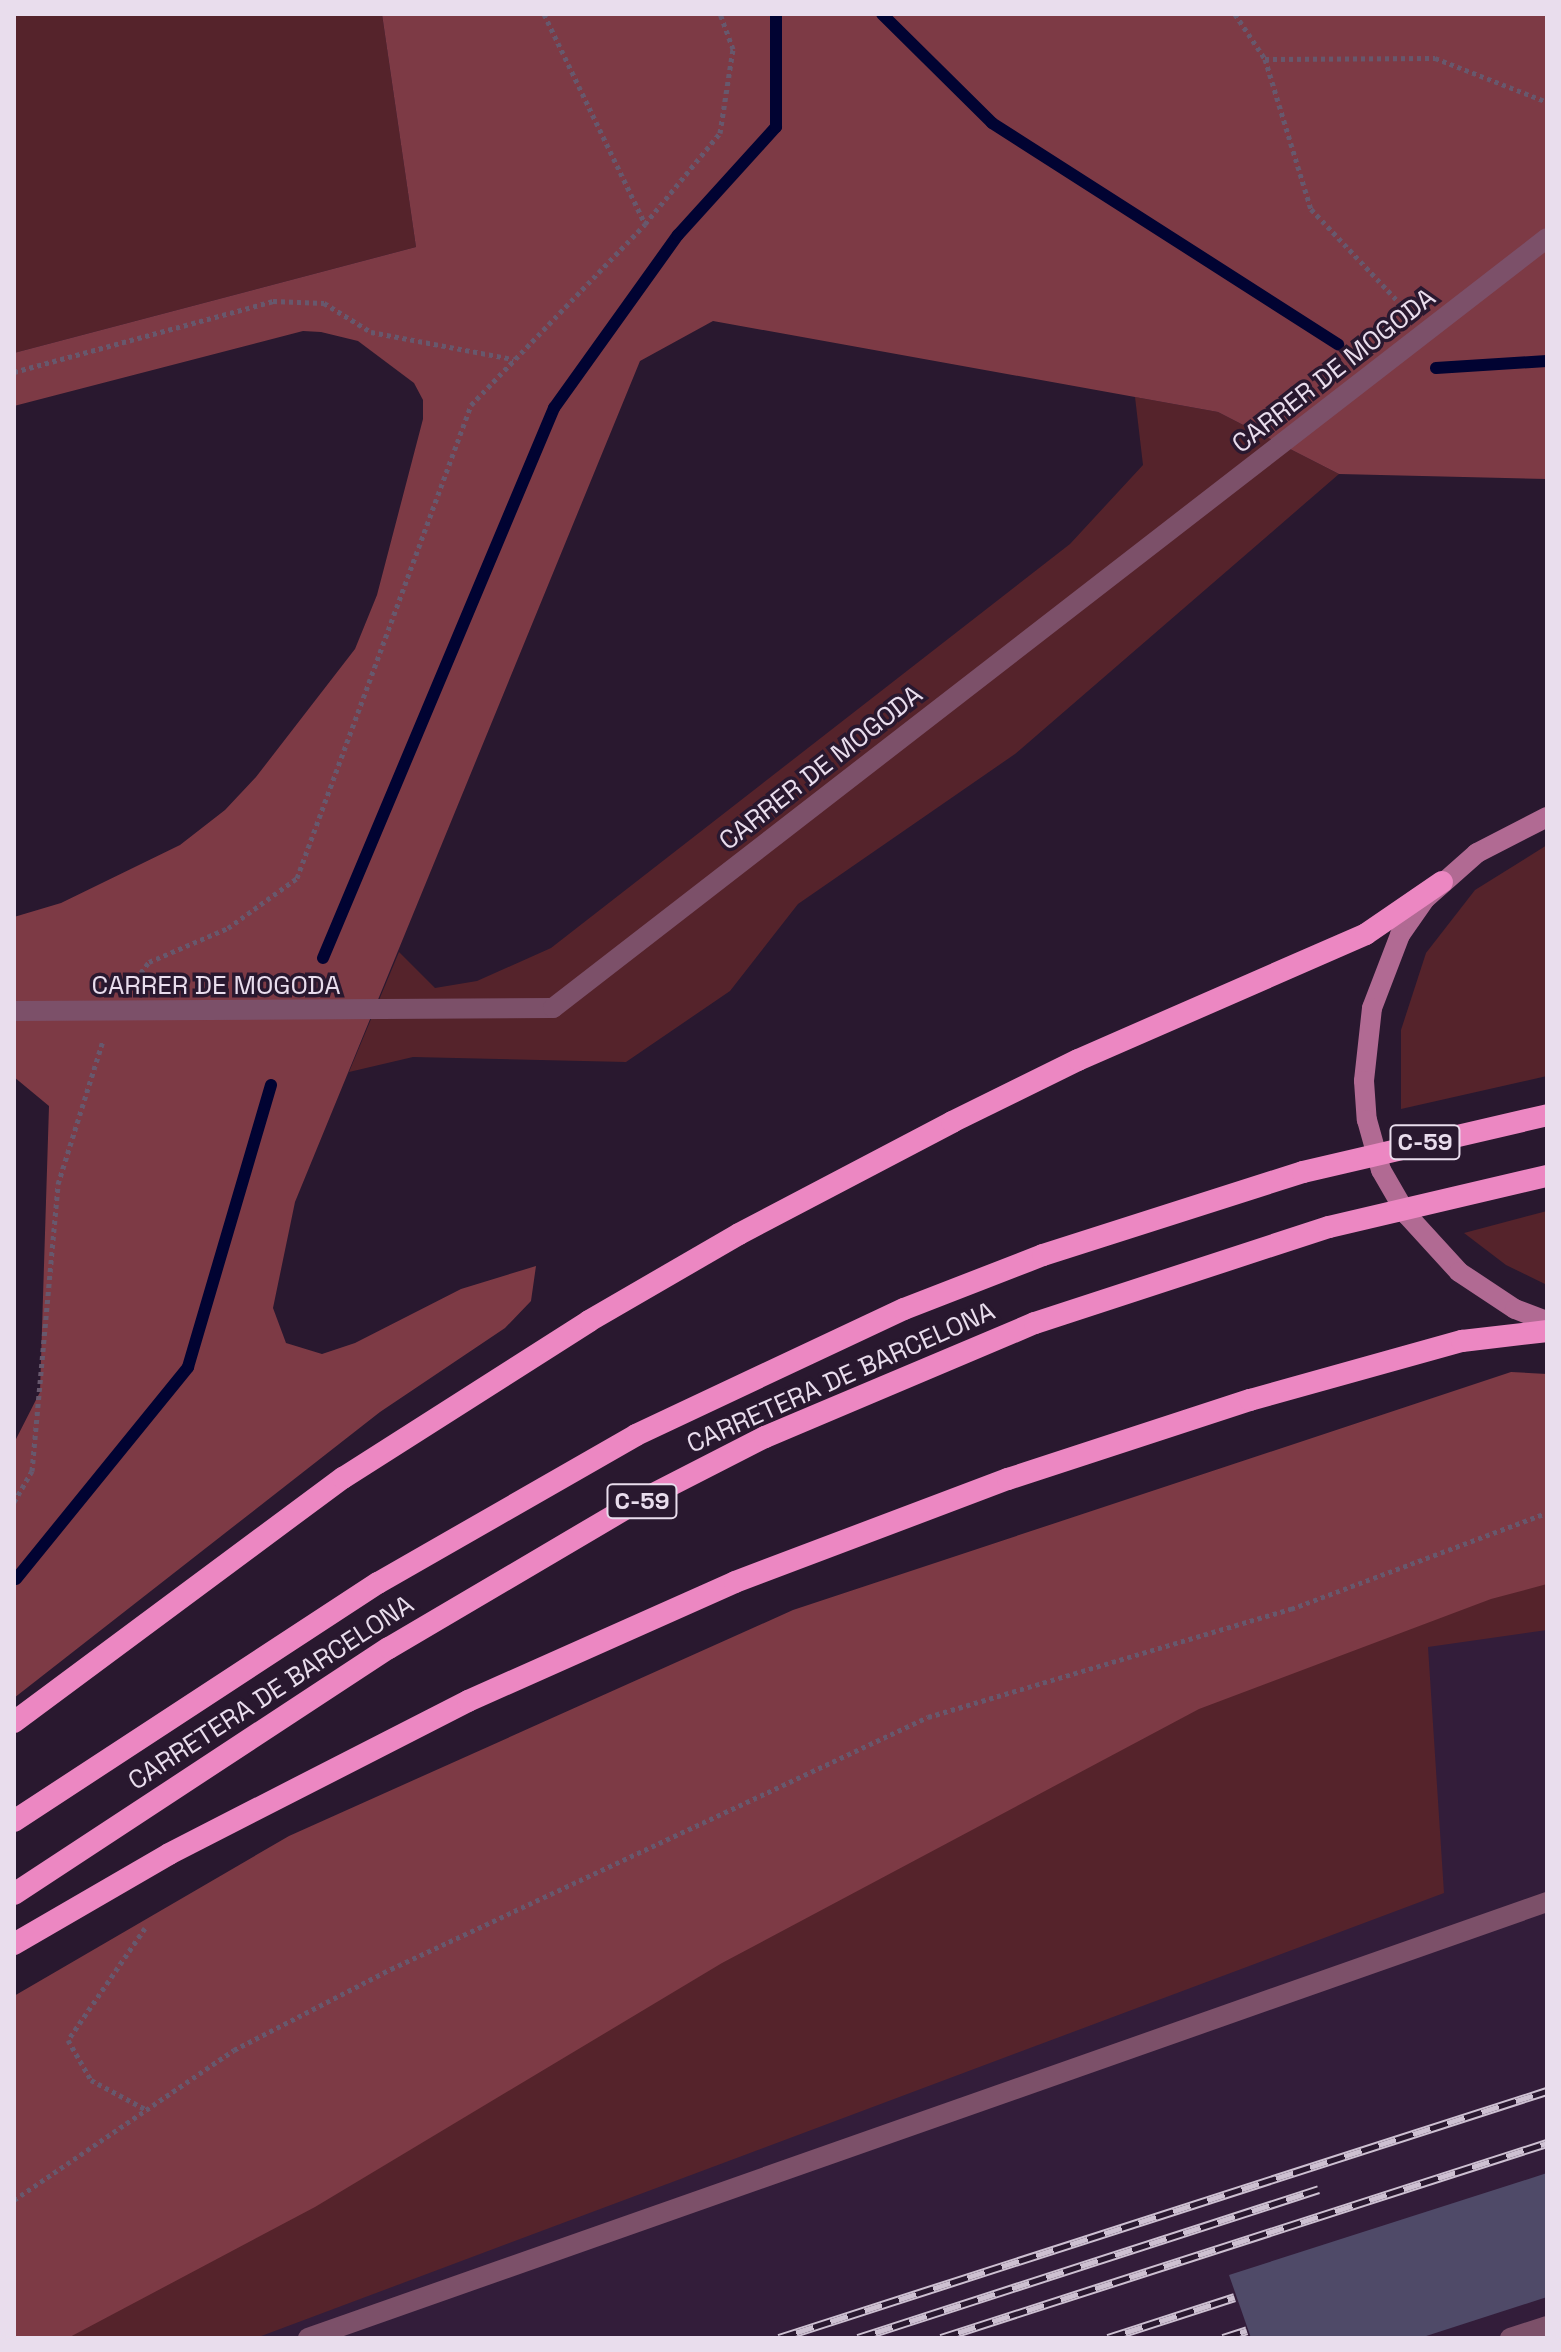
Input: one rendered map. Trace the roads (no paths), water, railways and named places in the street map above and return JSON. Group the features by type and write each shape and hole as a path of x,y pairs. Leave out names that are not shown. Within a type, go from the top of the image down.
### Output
{"highway":[{"path":"14,1722 308,1503 589,1321 765,1220 952,1122 1078,1060 1366,934 1442,882"},
{"name":"CARRETERA DE BARCELONA","path":"14,1821 378,1583 504,1507 650,1428 904,1309 1043,1255 1303,1172 1547,1115"},
{"name":"CARRETERA DE BARCELONA","path":"14,1894 414,1633 632,1505 765,1437 1035,1323 1329,1227 1547,1176"},
{"path":"14,1944 169,1854 468,1701 735,1582 1008,1479 1250,1400 1462,1341 1547,1331"}],"main road":[{"path":"1547,817 1512,831 1442,882 1400,935 1372,1008 1365,1068 1367,1120 1381,1170 1429,1243 1487,1292 1547,1321"}],"street":[{"name":"CARRER DE MOGODA","path":"14,1011 111,1013 553,1008 1547,238"},
{"path":"308,2338 1547,1902"},
{"path":"1510,2338 1547,2326"}],"waterway":[{"path":"323,958 554,408 678,235 776,127 776,14"},
{"path":"882,14 992,123 1338,344"},
{"path":"1436,368 1547,361"},
{"path":"16,1579 188,1367 271,1085"}],"railway":[{"path":"779,2338 1547,2091"},
{"path":"941,2338 1547,2143"},
{"path":"858,2338 1319,2189"},
{"path":"1108,2338 1235,2297"},
{"path":"1223,2338 1247,2330"}]}
